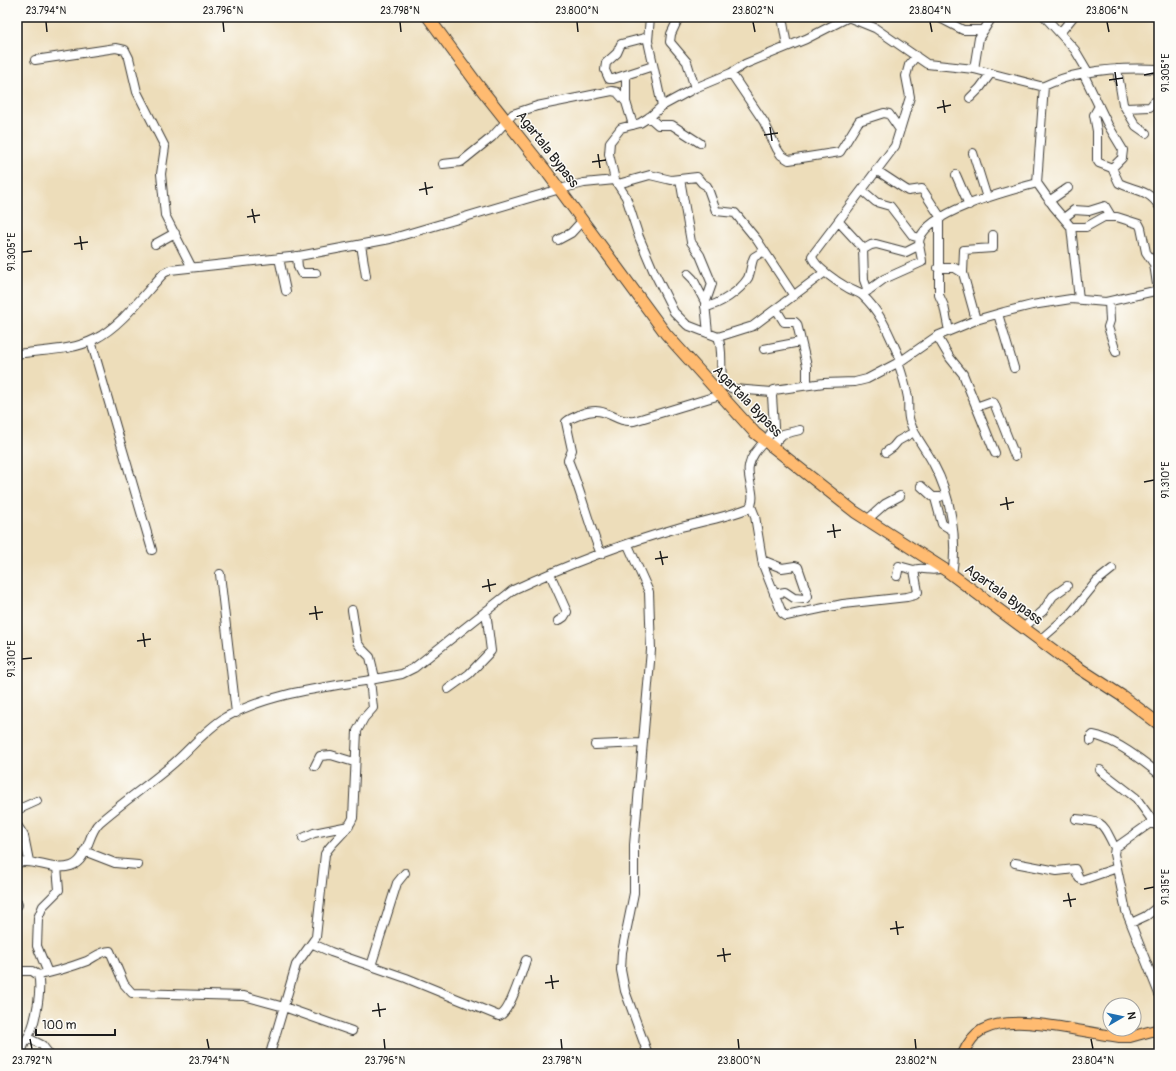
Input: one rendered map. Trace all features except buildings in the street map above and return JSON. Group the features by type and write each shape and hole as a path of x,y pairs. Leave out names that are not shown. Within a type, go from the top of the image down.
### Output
{"highway":[{"name":"Agartala Bypass","path":"428,17 560,189 666,334 748,427 766,444 867,520 942,568 1085,673 1122,696 1159,722"}],"main road":[{"path":"963,1054 967,1045 980,1031 996,1024 1016,1023 1056,1026 1119,1037 1130,1037 1159,1029"}],"street":[{"path":"650,17 648,37 662,106"},
{"path":"679,17 670,34 670,42 687,62 695,88"},
{"path":"782,17 788,46"},
{"path":"825,272 753,326 718,337 687,325 674,312 647,257 626,197 616,182 609,154 610,142 621,128 633,125 649,117 662,106 695,88 731,73 745,64 806,39 849,17 874,28 927,64 974,69 1044,87 1086,72 1133,67 1159,69"},
{"path":"938,17 963,30 984,30"},
{"path":"974,69 979,38 992,17"},
{"path":"1045,17 1075,50 1086,72 1108,125 1124,153 1122,158 1112,168"},
{"path":"1060,33 1073,17"},
{"path":"648,37 621,44 617,53 606,63 605,70 609,79 616,79 653,66"},
{"path":"35,60 116,48 125,50 129,58 136,92 165,147 161,174 164,207 175,234 191,266"},
{"path":"865,293 847,287 825,272 812,259 812,256 895,146 910,97 906,76 909,64 916,56"},
{"path":"1117,69 1122,101 1138,128 1146,132"},
{"path":"731,73 764,122 781,155 789,160 840,152 859,121 884,113 890,114 900,130"},
{"path":"970,98 980,88 991,73"},
{"path":"626,75 626,102 633,125"},
{"path":"1044,87 1040,118 1037,183 1049,201 1071,227 1079,299"},
{"path":"443,164 461,162 492,137 513,114 538,106 607,91 617,92 626,102"},
{"path":"1126,108 1150,107 1154,102 1159,101"},
{"path":"1099,106 1094,115 1097,128 1098,162 1112,168 1119,183 1134,187 1153,197 1159,206"},
{"path":"649,117 658,125 672,125 700,143"},
{"path":"1097,128 1108,125"},
{"path":"973,153 987,198"},
{"path":"876,170 908,191 922,189 940,219 938,268 939,298 944,306 949,331"},
{"path":"17,354 57,349 91,341 103,334 120,319 164,273 170,270 191,266 296,256 361,245 440,226 584,183 616,182 650,175 671,180 697,177 702,183 706,184 714,210 718,212 735,213 757,240 794,296"},
{"path":"956,175 969,205"},
{"path":"680,179 691,242 699,251 712,284 705,304"},
{"path":"864,249 876,244 906,252 920,241 926,230 940,219 987,198 1037,183"},
{"path":"1049,201 1068,188"},
{"path":"862,190 876,202 890,206 913,236 920,241 922,260 920,264 884,279 865,293"},
{"path":"1064,218 1074,210 1089,211 1104,206 1111,216"},
{"path":"718,337 722,352 722,378 726,386 734,389 772,392 807,385 854,382 878,374 900,362 937,336 976,320 1032,305 1079,299 1110,302 1158,291 1154,264 1146,249 1141,226 1111,216 1101,217 1086,227 1071,227"},
{"path":"558,240 571,233 583,220"},
{"path":"839,222 864,249 865,293 879,313 900,362 908,398 909,421 914,432 940,474 946,495 952,530 955,557 952,575"},
{"path":"155,244 175,234"},
{"path":"976,320 963,273 964,250 993,248 993,235"},
{"path":"361,245 366,276"},
{"path":"705,304 714,305 736,290 747,278 754,257 764,251"},
{"path":"296,256 301,273 316,273"},
{"path":"279,258 286,291"},
{"path":"938,268 955,268 963,273"},
{"path":"688,274 693,279 705,304 708,333"},
{"path":"1110,302 1110,321 1108,327 1116,352"},
{"path":"776,309 784,322 795,322 797,324 806,366 807,385"},
{"path":"998,314 1014,368"},
{"path":"937,336 950,358 963,374 995,453"},
{"path":"91,341 152,550"},
{"path":"764,349 800,342"},
{"path":"766,444 774,427 772,392"},
{"path":"602,554 592,532 585,504 568,460 572,450 566,422 585,413 598,410 627,421 634,421 720,395"},
{"path":"976,407 994,402 1015,456"},
{"path":"800,430 783,434 766,444 752,456 749,467 752,497 751,506 755,516 762,560 782,613 786,616 842,604 897,599 917,594 914,570"},
{"path":"886,452 898,441 914,432"},
{"path":"921,486 935,498 942,524 952,530"},
{"path":"935,498 946,495"},
{"path":"867,520 885,504 900,496"},
{"path":"17,863 29,861 57,867 71,866 77,862 84,851 95,826 173,764 212,727 236,713 278,696 402,674 414,668 513,590 602,554 681,527 741,512 751,506"},
{"path":"628,545 646,583 651,602 651,650 634,846 634,893 622,952 621,970 625,991 648,1054"},
{"path":"762,560 782,568 794,566 798,567 808,596 805,599 794,598 785,592 774,594"},
{"path":"897,576 899,566 914,570 918,568 935,571 942,568"},
{"path":"1040,640 1071,613 1098,581 1112,569"},
{"path":"220,574 236,713"},
{"path":"550,574 567,612 564,617 558,621"},
{"path":"1023,628 1043,611 1053,596 1067,586"},
{"path":"270,1054 296,965 312,944 318,928 326,854 329,847 349,826 354,811 354,762 357,731 364,718 373,708 370,657 360,648 352,610"},
{"path":"448,689 469,674 491,651 486,611"},
{"path":"1091,741 1091,737 1093,735 1104,739 1136,757 1159,774"},
{"path":"595,745 642,743"},
{"path":"315,766 320,756 325,755 354,762"},
{"path":"1100,770 1136,798 1157,826"},
{"path":"17,810 37,801"},
{"path":"1076,819 1097,821 1103,824 1115,848 1114,854 1123,900 1159,994"},
{"path":"1115,848 1149,824 1157,826"},
{"path":"17,825 24,836 29,861"},
{"path":"303,838 314,833 349,826"},
{"path":"84,851 115,863 138,865"},
{"path":"1015,863 1057,871 1075,869 1082,880 1117,868"},
{"path":"48,973 43,957 38,951 37,925 40,910 59,890 57,867"},
{"path":"371,966 397,883 405,873"},
{"path":"1131,923 1158,908"},
{"path":"312,944 406,978 500,1016 505,1012 510,1002 526,960"},
{"path":"17,971 32,971 38,975 48,973 88,960 102,952 110,952 124,984 132,993 231,994 244,996 284,1007 352,1030"},
{"path":"22,1054 22,1046 28,1038 36,1013 39,983 38,975"},
{"path":"28,1038 42,1045 49,1054"}]}
